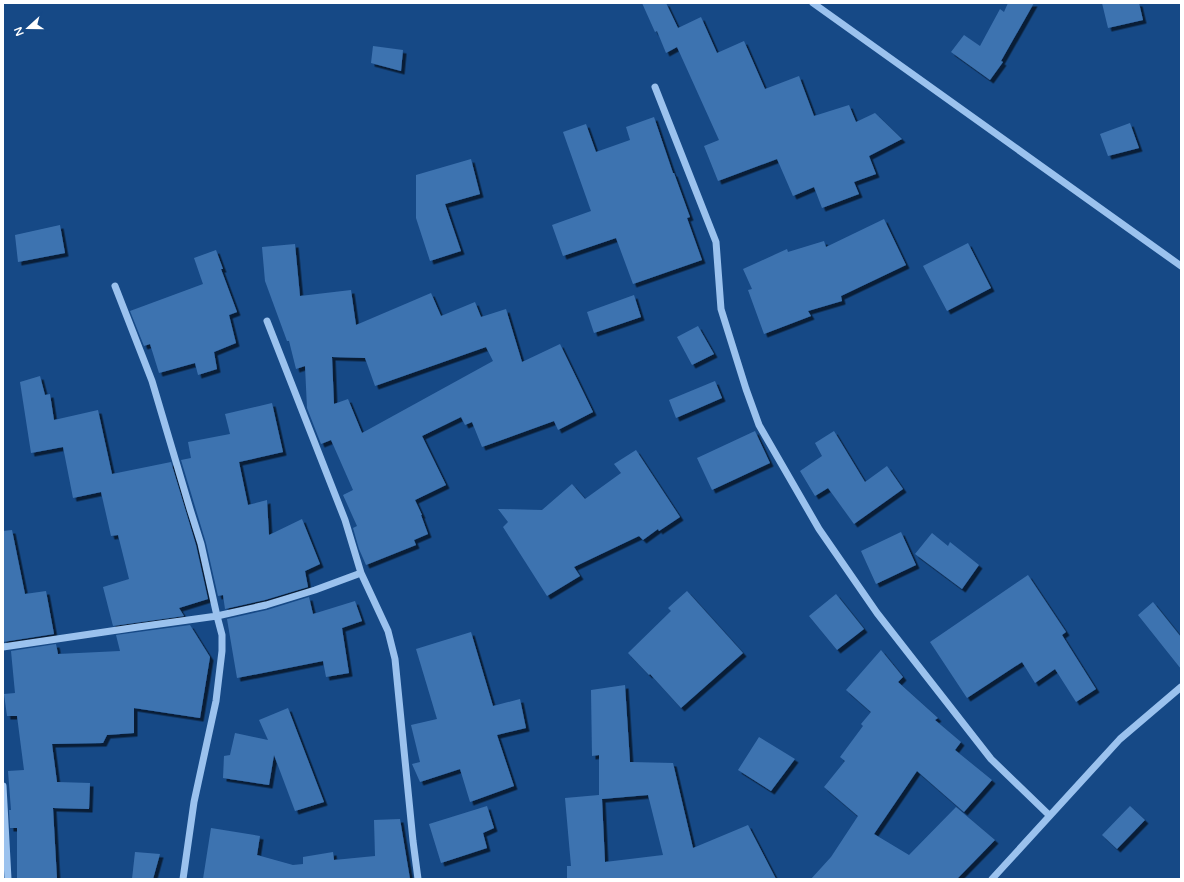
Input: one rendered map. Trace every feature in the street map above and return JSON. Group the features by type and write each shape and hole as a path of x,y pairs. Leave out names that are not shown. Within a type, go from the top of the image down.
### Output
{"street":[{"path":"813,3 1181,266"},
{"path":"655,87 716,242 721,309 759,425 819,529 877,613 991,759 1049,815"},
{"path":"114,286 152,381 201,544 222,634 216,701 194,802 183,879"},
{"path":"267,321 345,520 361,573 388,631 395,659 418,879"},
{"path":"3,647 217,616 266,605 315,590 361,573"},
{"path":"992,879 1120,739 1181,687"},
{"path":"3,786 8,879"}],"building":[{"path":"642,3 666,3 678,28 701,17 717,53 744,41 765,89 799,76 814,116 849,105 856,122 875,113 902,139 869,156 876,174 854,182 859,194 822,208 814,187 793,196 777,159 718,181 704,146 719,140 677,47 666,53 657,31 655,32"},
{"path":"1008,3 1034,3 1001,61 1003,62 990,80 951,52 964,35 980,46 1000,9 1004,12"},
{"path":"1102,3 1139,3 1143,20 1108,28"},
{"path":"373,46 403,50 401,71 371,63"},
{"path":"654,117 690,217 687,218 702,260 633,284 616,238 563,256 552,225 591,211 563,132 586,124 596,152 630,140 626,127"},
{"path":"1130,123 1139,148 1108,156 1100,134"},
{"path":"471,159 480,194 445,204 461,251 430,261 416,218 416,175"},
{"path":"884,219 906,265 841,296 842,301 808,311 811,316 764,334 748,290 752,289 743,269 787,249 788,252 824,241 826,247"},
{"path":"60,225 65,253 18,262 15,235"},
{"path":"968,243 991,288 947,311 923,266"},
{"path":"295,244 300,296 351,290 356,325 431,293 441,316 475,302 481,317 506,309 522,362 560,344 593,412 558,430 554,421 482,447 472,422 465,425 461,417 422,436 446,485 415,500 428,534 414,540 416,545 366,565 359,549 353,528 357,526 343,495 353,490 331,440 321,444 307,408 305,366 296,369 289,341 287,341 265,281 262,247","holes":["486,347 493,361 362,433 348,399 334,404 332,357 365,358 375,386"]},
{"path":"216,250 223,269 221,269 237,312 229,315 236,343 214,352 217,369 198,375 195,363 159,373 150,344 144,346 130,311 203,284 194,258"},
{"path":"634,295 641,317 594,333 587,312"},
{"path":"698,326 714,354 692,365 677,337"},
{"path":"40,376 45,395 50,394 54,420 98,410 112,474 171,462 196,545 208,599 179,608 184,616 113,626 103,587 129,579 118,535 111,536 101,492 73,498 63,447 31,453 20,382"},
{"path":"715,381 722,398 676,418 669,400"},
{"path":"272,403 283,452 239,462 248,505 267,500 269,535 302,519 320,564 305,571 308,587 265,600 225,609 223,595 218,596 206,543 181,460 191,458 188,442 230,434 225,414"},
{"path":"755,431 770,463 712,490 697,458"},
{"path":"834,431 865,482 887,466 903,489 854,524 828,488 815,496 800,471 822,456 815,443"},
{"path":"636,450 680,517 659,531 658,529 643,540 639,536 574,567 580,576 547,596 503,527 508,522 498,509 542,510 572,484 585,499 621,473 614,464"},
{"path":"12,530 25,594 46,591 54,634 3,642 3,531"},
{"path":"901,532 916,565 876,584 861,551"},
{"path":"932,533 948,546 950,542 979,565 962,589 915,554"},
{"path":"1028,575 1066,632 1062,635 1096,689 1076,702 1055,669 1035,683 1022,662 967,698 930,642"},
{"path":"687,591 743,653 681,708 650,674 649,675 628,653 671,611 668,608"},
{"path":"836,594 864,629 837,650 809,616"},
{"path":"309,597 313,614 355,601 362,621 342,628 349,673 326,677 323,661 237,678 227,619 267,610"},
{"path":"1153,602 1181,637 1181,669 1138,615"},
{"path":"190,625 210,657 200,718 134,708 134,733 107,735 103,743 52,744 57,782 90,783 89,809 53,808 57,879 17,879 17,828 10,828 9,810 11,810 8,771 24,770 17,716 7,716 4,694 15,693 11,651 56,644 58,654 120,651 116,635"},
{"path":"471,632 493,706 520,699 526,728 497,735 514,786 470,802 460,769 420,782 412,764 420,762 411,725 437,719 416,649"},
{"path":"881,650 903,677 898,682 938,718 935,720 961,742 955,750 992,780 964,812 917,771 874,834 909,855 956,807 995,840 957,879 811,879 831,857 858,816 824,787 845,761 840,757 863,726 861,724 871,712 846,690"},
{"path":"625,685 630,762 673,763 693,848 748,825 776,879 567,879 567,866 571,866 565,798 599,795 599,755 592,756 591,690","holes":["648,795 663,855 605,862 602,799"]},
{"path":"288,708 324,802 295,811 274,755 269,785 223,778 224,756 230,755 235,733 268,740 259,720"},
{"path":"759,737 795,759 771,791 738,770"},
{"path":"487,806 494,828 483,833 487,848 441,863 429,824"},
{"path":"1130,806 1145,820 1117,849 1102,835"},
{"path":"400,819 410,879 203,879 211,828 260,836 257,855 293,865 303,864 303,857 333,852 334,860 375,856 374,820"},
{"path":"135,852 160,854 153,879 132,879"}]}
